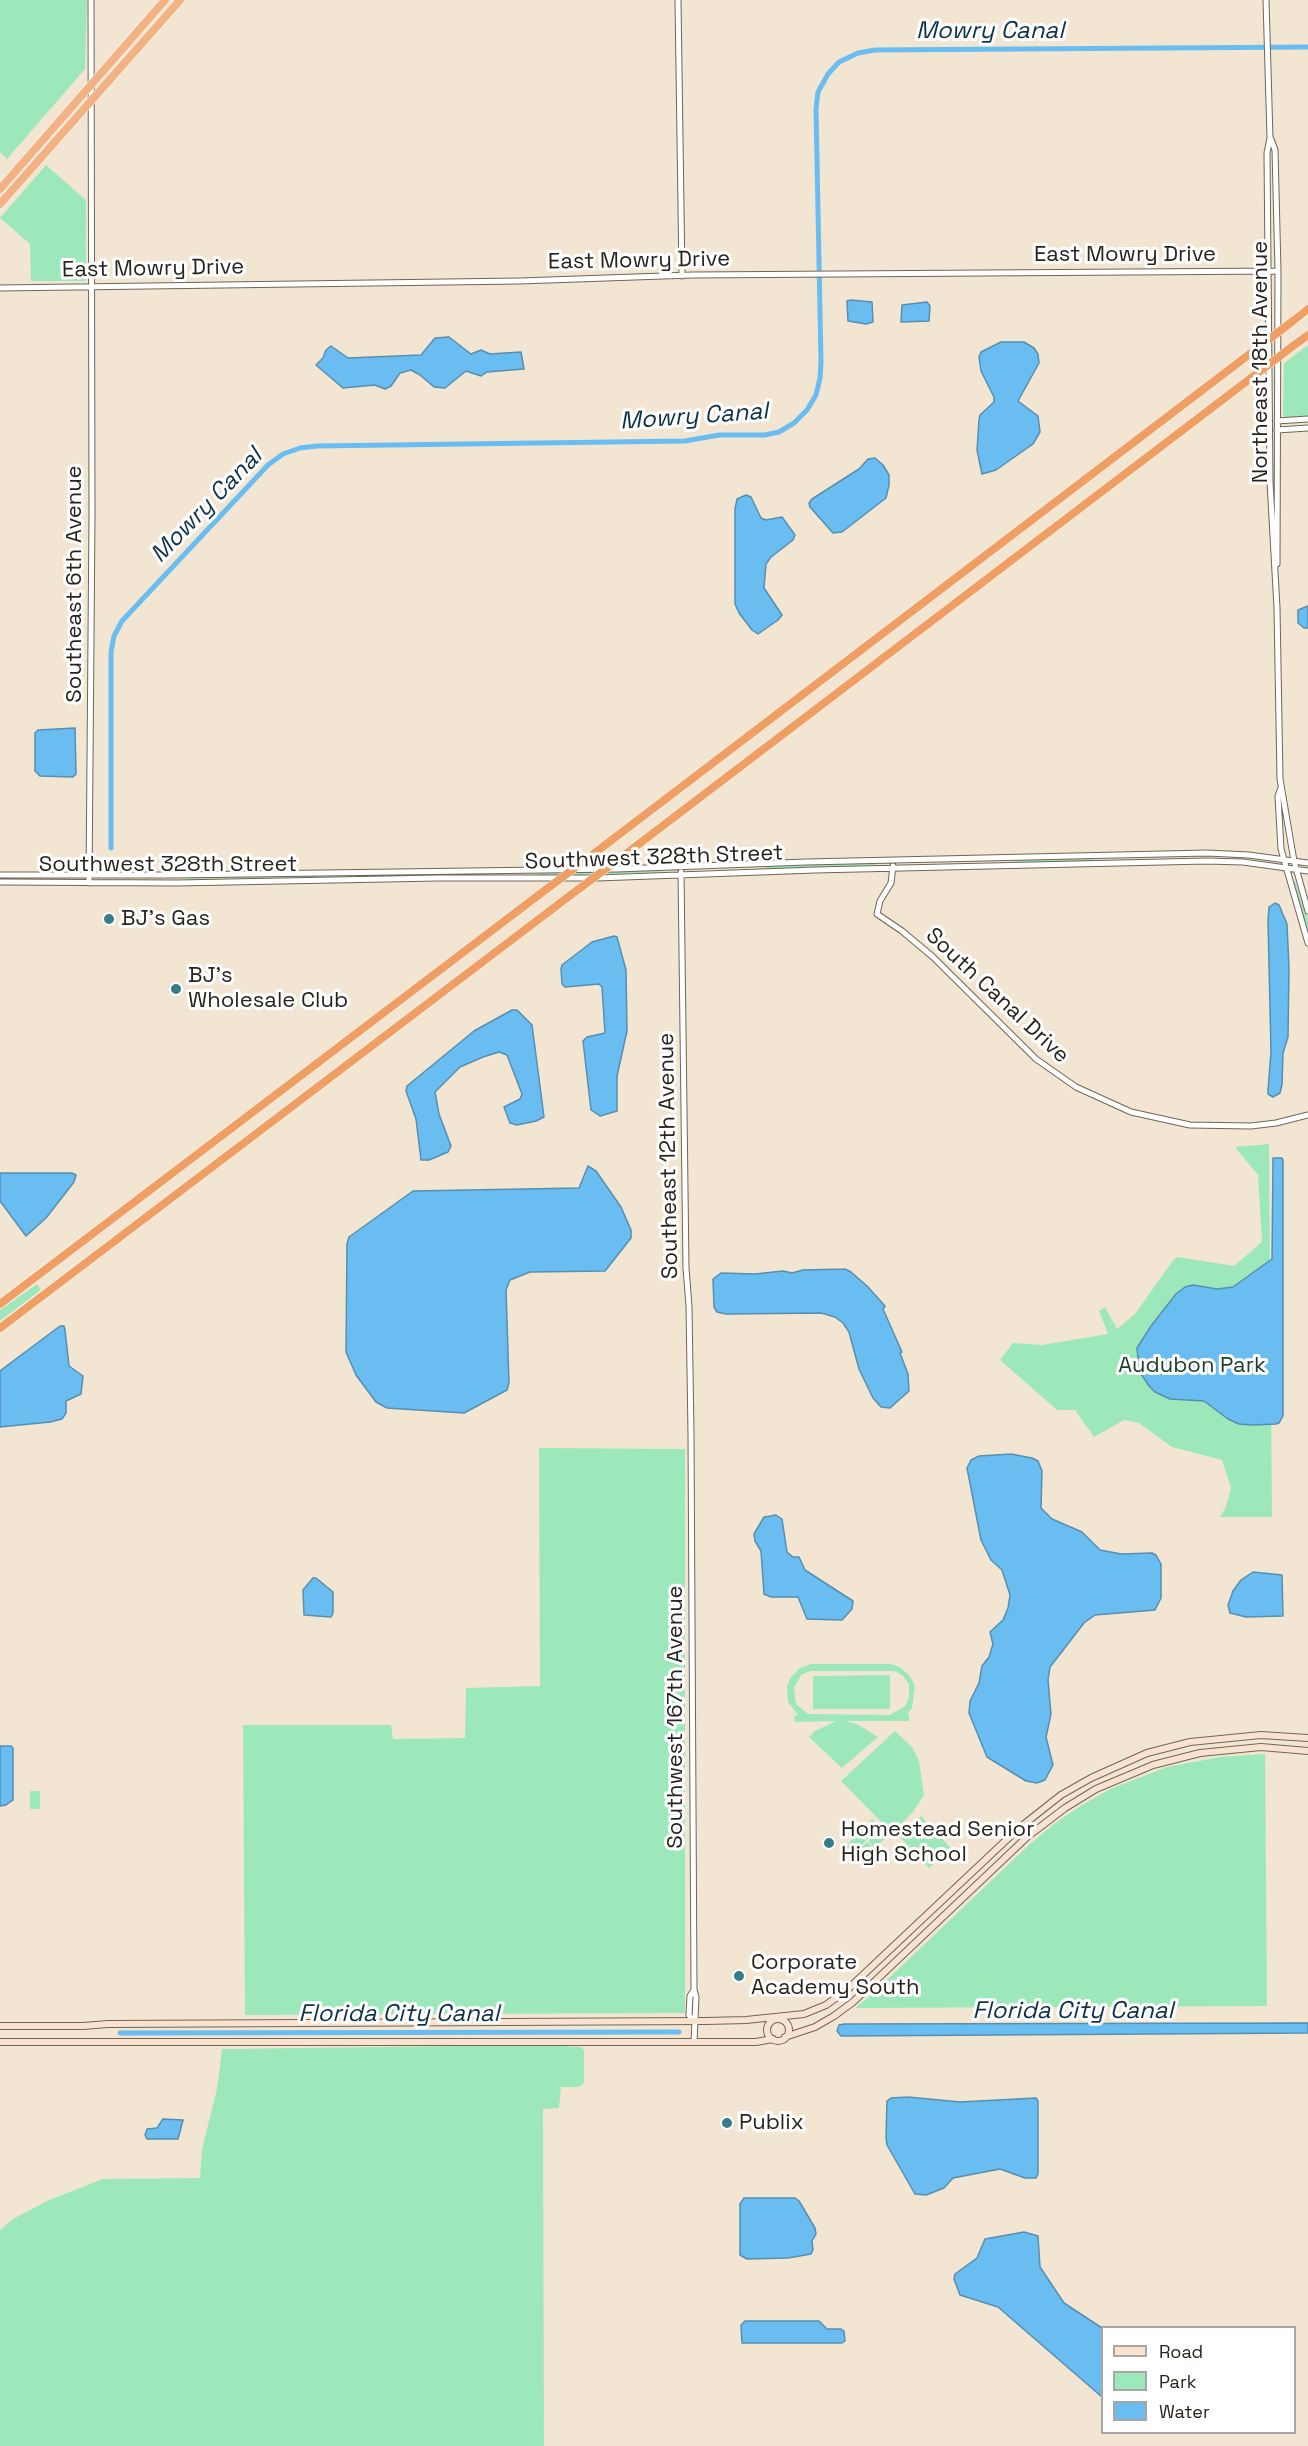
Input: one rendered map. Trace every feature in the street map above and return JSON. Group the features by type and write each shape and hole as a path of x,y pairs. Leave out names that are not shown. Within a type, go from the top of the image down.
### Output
{"highway":[{"path":"0,189 165,0"},
{"path":"0,204 180,0"},
{"path":"0,1304 1308,309"},
{"path":"0,1328 1308,335"}],"main road":[{"path":"0,2026 693,2021 776,2018 804,2014 825,2006 847,1990 1018,1829 1061,1795 1091,1778 1147,1754 1190,1742 1261,1735 1308,1738"},
{"path":"0,2042 764,2042 778,2040 805,2031 832,2017 853,2002 1028,1838 1065,1808 1096,1790 1153,1765 1200,1753 1261,1747 1308,1751"},
{"path":"825,2006 832,2017"},
{"path":"776,2018 787,2025 788,2033 785,2037"},
{"path":"773,2039 769,2036 767,2028 776,2018"}],"street":[{"name":"Southeast 6th Avenue","path":"89,883 91,0"},
{"path":"678,0 682,276"},
{"name":"Northeast 18th Avenue","path":"1266,0 1270,138 1267,153 1271,509 1276,586"},
{"name":"Northeast 18th Avenue","path":"1270,138 1275,150 1278,271 1276,586 1281,788 1294,861 1308,911"},
{"name":"East Mowry Drive","path":"0,288 520,281 682,276 1278,271"},
{"path":"1270,420 1308,419"},
{"path":"1270,430 1308,428"},
{"name":"Northeast 18th Avenue","path":"1281,788 1278,796 1280,842 1285,868 1308,943"},
{"path":"1280,842 1291,841"},
{"name":"Southwest 328th Street","path":"0,874 89,875 681,867 1207,853 1308,863"},
{"path":"892,860 893,868"},
{"name":"Southwest 328th Street","path":"0,882 567,879 893,868 1206,861 1308,871"},
{"name":"Southeast 12th Avenue","path":"681,867 686,1268 689,1305 691,1444"},
{"name":"South Canal Drive","path":"893,868 891,883 880,901 877,914 933,957 1039,1062 1076,1087 1111,1104 1146,1116 1202,1126 1263,1125 1308,1115"},
{"name":"Southwest 167th Avenue","path":"691,1444 696,2015 693,2021 694,2042"}],"green space":[{"path":"0,0 87,0 85,69 7,159 0,152"},
{"path":"46,165 86,200 86,281 31,281 30,244 0,218"},
{"path":"1308,345 1308,416 1286,418 1283,415 1284,363"},
{"path":"1097,858 1091,861 1018,862 1009,860"},
{"path":"868,863 879,865 764,869 769,866"},
{"path":"667,872 543,876 535,873"},
{"path":"441,873 437,875 183,879 188,878"},
{"path":"1295,881 1308,920 1308,934 1293,882"},
{"name":"Audubon Park","path":"1269,1144 1272,1517 1220,1517 1225,1509 1231,1488 1222,1460 1172,1447 1139,1423 1124,1420 1094,1437 1075,1410 1057,1410 1000,1360 1013,1343 1042,1345 1108,1334 1099,1311 1105,1307 1117,1329 1135,1314 1174,1259 1178,1257 1234,1266 1262,1242 1258,1175 1235,1147"},
{"path":"37,1284 41,1290 0,1321 0,1310"},
{"path":"539,1448 685,1449 685,2013 245,2015 243,1725 391,1725 393,1739 465,1738 466,1688 540,1686"},
{"path":"811,1664 891,1664 900,1667 910,1676 915,1686 912,1708 907,1714 909,1714 909,1721 845,1721 857,1724 878,1737 842,1768 809,1737 815,1731 836,1721 795,1722 794,1716 798,1715 788,1702 787,1686 791,1677 800,1668","holes":["810,1671 895,1671 909,1684 909,1697 905,1706 890,1715 808,1714 796,1704 794,1688 801,1675"]},
{"path":"890,1675 890,1709 813,1709 813,1676"},
{"path":"895,1731 912,1747 919,1761 924,1795 913,1812 892,1833 841,1781"},
{"path":"1265,1754 1267,2006 855,2008 1029,1845 1082,1805 1110,1789 1167,1767 1220,1757"},
{"path":"30,1791 40,1791 40,1809 30,1809"},
{"path":"921,1816 951,1848 929,1868 899,1836"},
{"path":"872,1819 880,1827 867,1840 859,1832"},
{"path":"881,1828 888,1836 875,1848 868,1841"},
{"path":"858,1833 866,1841 853,1854 846,1846"},
{"path":"867,1842 874,1849 861,1862 854,1855"},
{"path":"542,2045 581,2047 584,2050 584,2083 579,2087 561,2087 559,2108 543,2109 544,2446 0,2446 0,2230 13,2219 49,2200 103,2179 200,2178 202,2149 217,2089 222,2049"}],"water":[{"path":"847,301 872,302 873,322 866,324 848,321"},
{"path":"927,302 930,306 929,321 901,322 902,305"},
{"path":"449,337 471,354 481,350 490,354 521,352 524,369 487,372 481,376 466,371 445,388 434,387 411,370 400,373 391,386 385,389 375,385 343,388 316,365 331,346 348,358 421,355 435,338"},
{"path":"1001,342 1024,342 1034,348 1038,354 1039,363 1018,401 1038,416 1040,432 1033,444 996,470 982,474 977,450 979,420 980,415 994,402 994,397 981,371 979,357 981,352"},
{"path":"875,458 889,475 886,498 842,532 833,533 809,503 859,469 868,459"},
{"path":"746,495 751,497 761,518 766,520 782,517 795,535 793,540 771,557 766,564 764,588 782,615 758,634 752,630 735,604 735,509 737,499"},
{"path":"1308,606 1308,628 1304,628 1298,623 1298,610"},
{"path":"75,728 76,774 73,777 40,776 35,771 35,733 38,730"},
{"path":"1275,903 1279,905 1287,924 1289,968 1288,1037 1283,1053 1280,1093 1273,1097 1268,1094 1271,1052 1268,920 1269,907"},
{"path":"617,937 626,970 627,1031 617,1076 617,1111 600,1116 591,1110 583,1041 587,1037 605,1033 602,987 599,984 565,987 562,984 561,969 562,965 592,942"},
{"path":"512,1010 517,1010 532,1025 544,1117 517,1125 510,1123 504,1107 520,1099 522,1094 507,1055 499,1052 483,1057 460,1067 435,1092 439,1114 451,1146 448,1152 429,1160 421,1160 416,1119 406,1091 407,1086 474,1031"},
{"path":"1273,1158 1283,1160 1283,1416 1276,1424 1239,1424 1228,1419 1204,1401 1170,1399 1155,1392 1139,1371 1137,1348 1176,1294 1185,1287 1193,1285 1217,1289 1233,1287 1272,1259"},
{"path":"588,1166 596,1171 621,1207 631,1230 631,1238 605,1271 530,1272 510,1280 506,1290 509,1383 507,1390 464,1413 387,1408 376,1402 356,1375 346,1352 347,1244 349,1237 413,1191 579,1188"},
{"path":"0,1173 72,1173 76,1175 74,1182 46,1218 26,1236 0,1201"},
{"path":"845,1269 867,1286 885,1306 883,1309 902,1352 900,1353 908,1374 909,1391 890,1408 881,1407 873,1398 859,1369 849,1332 835,1317 821,1313 726,1314 717,1312 714,1307 713,1279 721,1273 755,1274 783,1271 792,1273 803,1270"},
{"path":"60,1326 64,1326 65,1330 69,1366 83,1376 81,1394 66,1401 66,1413 62,1419 0,1427 0,1371"},
{"path":"1011,1454 1038,1461 1042,1471 1041,1508 1052,1519 1082,1532 1100,1550 1121,1554 1152,1553 1156,1555 1161,1564 1161,1598 1155,1610 1095,1615 1084,1623 1050,1667 1048,1680 1051,1714 1046,1737 1053,1765 1045,1780 1037,1783 1026,1781 987,1757 969,1713 970,1701 979,1683 982,1666 989,1657 993,1644 990,1632 1003,1620 1010,1595 1002,1570 991,1560 981,1540 967,1468 971,1460 979,1456"},
{"path":"776,1515 782,1519 787,1552 793,1557 799,1557 805,1570 853,1601 852,1609 842,1620 807,1619 798,1597 771,1597 764,1594 761,1551 754,1534 764,1517"},
{"path":"1253,1572 1282,1575 1283,1616 1246,1617 1230,1613 1228,1605 1233,1591 1241,1580"},
{"path":"313,1578 333,1592 331,1617 304,1615 303,1590"},
{"path":"0,1746 13,1748 13,1800 0,1806"},
{"name":"Florida City Canal","path":"1308,2023 1308,2033 841,2036 837,2031 839,2025 844,2024"},
{"path":"908,2097 960,2102 1036,2098 1038,2101 1038,2174 1036,2178 1025,2178 1000,2169 953,2178 944,2188 926,2195 915,2194 887,2145 886,2138 887,2101 891,2098"},
{"path":"163,2119 183,2120 178,2139 147,2139 145,2135 147,2129 157,2128"},
{"path":"744,2198 795,2198 799,2201 815,2228 816,2234 812,2241 811,2254 788,2258 747,2259 740,2255 740,2204"},
{"path":"1024,2232 1038,2236 1040,2267 1064,2303 1101,2327 1101,2396 998,2307 960,2295 954,2279 955,2274 977,2258 985,2239"},
{"path":"745,2321 819,2321 827,2329 844,2331 845,2341 842,2343 742,2343 741,2325"}],"waterway":[{"name":"Mowry Canal","path":"111,848 111,652 114,636 122,621 268,465 283,454 300,448 317,446 685,441 719,435 765,435 779,432 794,423 807,410 816,395 821,362 816,109 818,92 828,74 839,62 858,53 875,50 1308,47"},
{"name":"Florida City Canal","path":"120,2033 679,2032"}],"place":[{"name":"BJ's Gas","path":"109,919"},
{"name":"BJ's Wholesale Club","path":"176,989"},
{"name":"Homestead Senior High School","path":"829,1843"},
{"name":"Corporate Academy South","path":"739,1976"},
{"name":"Publix","path":"727,2123"}]}
